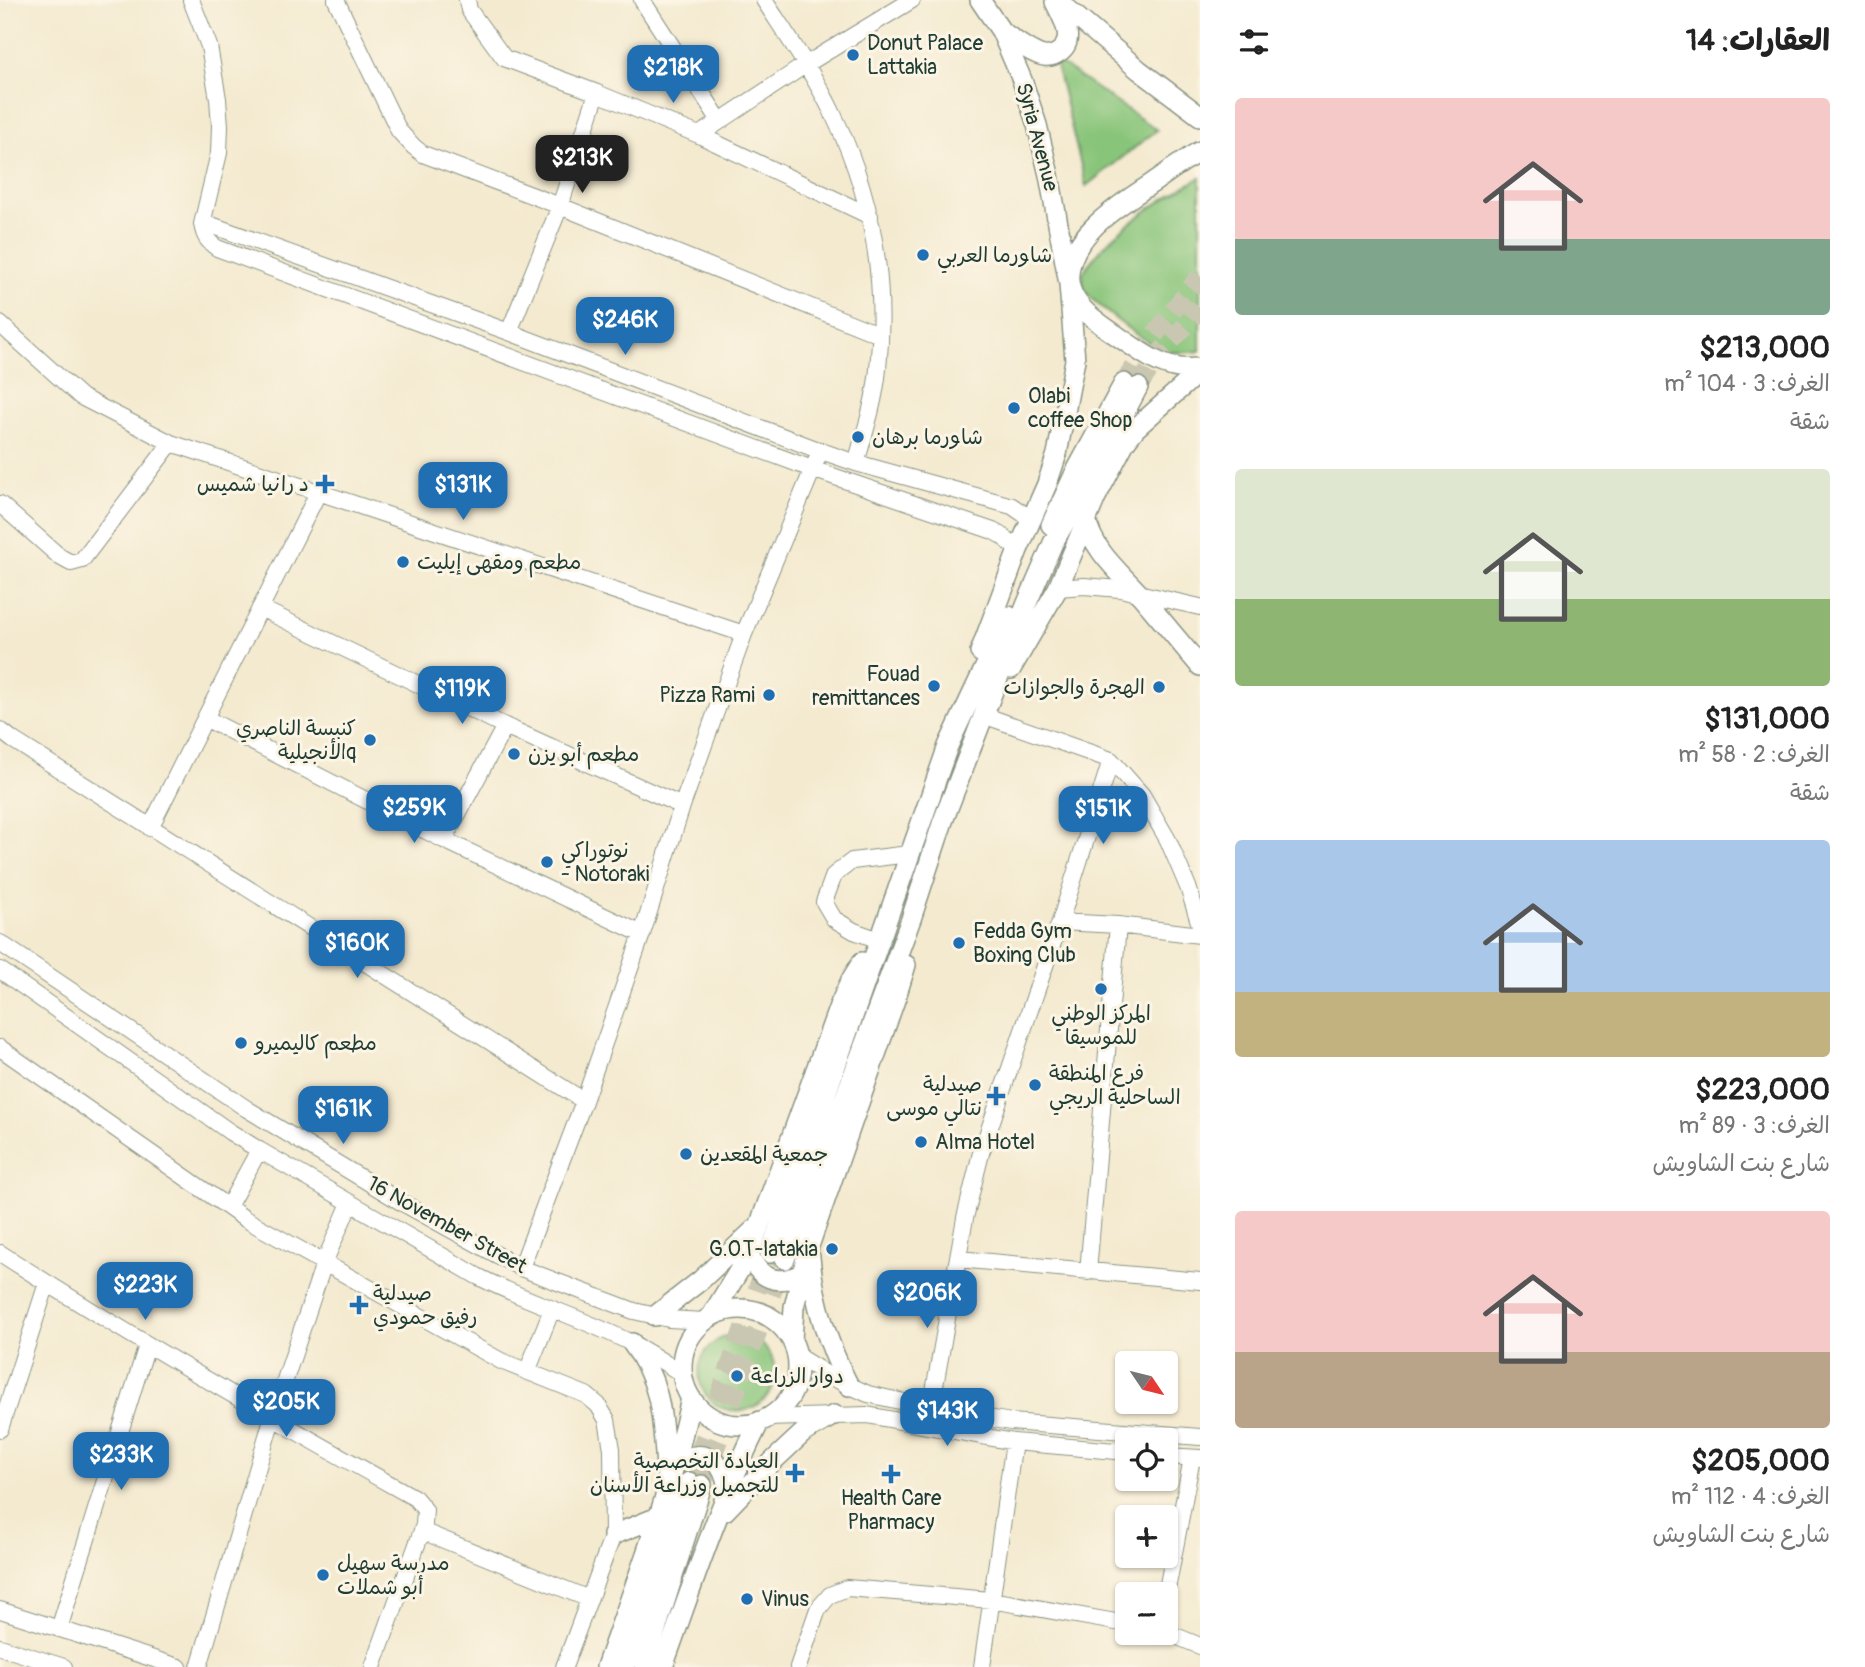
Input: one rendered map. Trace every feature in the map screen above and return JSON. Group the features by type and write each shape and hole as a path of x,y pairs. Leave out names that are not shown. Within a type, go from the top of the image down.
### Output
{"main road":[{"name":"Syria Avenue","path":"980,0 1001,31 1037,125 1069,284"},
{"path":"1001,31 1041,56 1057,54 1067,41 1068,33 1056,0"},
{"path":"1056,0 1112,48 1200,116"},
{"path":"1177,99 1200,108"},
{"path":"948,746 957,708 1057,454 1075,360 1069,284 1075,252 1085,236 1114,209 1200,151"},
{"path":"1069,284 1077,302 1091,317 1152,359 1177,368 1200,370"},
{"path":"983,715 1058,587 1096,496 1125,442 1136,428 1200,370"},
{"path":"1131,385 1091,477 1053,543 983,715 943,821 911,919 777,1256 878,943 948,746 1075,473 1131,385"},
{"path":"1086,519 1088,529 1109,562 1200,666"},
{"path":"663,1667 715,1522 742,1456 764,1420 782,1406 793,1391 797,1376 794,1307 801,1274 905,969 911,919"},
{"path":"764,1420 747,1425 733,1425 720,1422 699,1408 685,1387 682,1374 683,1354 694,1331 708,1318 749,1254 839,1006 851,980 878,943"},
{"path":"655,1316 701,1280 759,1226"},
{"path":"809,1245 819,1311 832,1350 849,1386"},
{"path":"749,1254 760,1273 769,1278 791,1279 801,1274"},
{"path":"708,1318 727,1310 758,1311 783,1328 795,1349"},
{"path":"632,1343 650,1370 658,1393 668,1486"},
{"path":"606,1667 675,1464 691,1398"},
{"path":"715,1522 803,1433 834,1415"},
{"path":"675,1464 686,1457 698,1455 711,1458 721,1466 727,1478 728,1490"},
{"path":"624,1667 695,1483 644,1667"},
{"path":"613,1535 658,1517"}],"street":[{"path":"191,0 209,46 218,99 219,153 203,222 203,234 217,248 812,469 993,531 1018,550"},
{"path":"336,0 398,131 414,147 433,159 560,206 880,335"},
{"path":"467,0 469,10 504,58 699,135 870,216"},
{"path":"642,0 720,121"},
{"path":"764,0 833,113 844,137 870,216 881,291 880,335 872,408 856,463"},
{"path":"699,135 805,65 912,0"},
{"path":"509,332 560,206 597,93"},
{"path":"203,222 509,332 821,451 1012,506 1031,519"},
{"path":"0,324 81,397 171,443 744,635"},
{"path":"0,504 7,520 60,557 71,563 82,560 171,443"},
{"path":"521,1268 584,1101 642,934 682,806 744,635 821,451"},
{"path":"150,828 318,493"},
{"path":"1058,587 1084,586 1137,591 1200,607"},
{"path":"260,608 505,726 682,806"},
{"path":"983,715 1111,760 1142,795 1168,840 1188,887 1200,925"},
{"path":"205,718 444,840 642,934"},
{"path":"444,840 505,726"},
{"path":"0,730 150,828 584,1101"},
{"path":"931,1408 965,1218 981,1153 1060,922 1111,760"},
{"path":"878,943 834,919 824,902 834,875 852,861 909,854"},
{"path":"1060,922 1118,925 1200,935"},
{"path":"1088,1272 1118,925"},
{"name":"16 November Street","path":"0,943 247,1109 401,1202 521,1268 634,1311 669,1319 708,1318"},
{"name":"16 November Street","path":"0,970 259,1150 503,1290 632,1343 682,1374"},
{"path":"0,1048 245,1219 501,1362 586,1395 598,1405 607,1420 611,1449 613,1535 564,1667"},
{"path":"230,1132 247,1109"},
{"path":"228,1207 259,1150"},
{"path":"199,1667 272,1419 324,1263 350,1203"},
{"path":"0,1253 272,1419 415,1498 425,1510 424,1525 373,1667"},
{"path":"958,1259 1200,1280"},
{"path":"0,1429 47,1283"},
{"path":"527,1372 552,1309"},
{"path":"60,1629 147,1345"},
{"path":"795,1349 849,1386 868,1394 931,1408 1012,1422 1200,1437"},
{"path":"764,1420 867,1415 1014,1442 1115,1451"},
{"path":"982,1667 1014,1442"},
{"path":"1169,1582 1196,1458 1178,1457"},
{"path":"422,1531 589,1599"},
{"path":"799,1667 818,1609 830,1595 857,1588 991,1600 1115,1622"},
{"path":"0,1609 180,1667"},
{"path":"1178,1637 1200,1646"},
{"path":"0,1647 64,1667"}],"green space":[{"path":"1055,60 1157,130 1086,186"},
{"path":"1200,178 1200,351 1172,352 1162,350 1145,340 1098,304 1085,290 1082,274 1092,259 1119,232 1151,207"},
{"name":"دوار الزراعة","path":"730,1335 744,1335 758,1341 769,1352 773,1358 773,1388 764,1400 752,1409 730,1411 716,1405 705,1394 699,1380 699,1366 705,1352 716,1341"}],"tunnel":[{"path":"1124,383 1145,347 1200,276"},
{"path":"1138,387 1161,352 1200,307"},
{"path":"689,1482 770,1253"},
{"path":"702,1485 782,1265"}],"place":[{"name":"Donut Palace Lattakia","path":"853,55"},
{"name":"شاورما العربي","path":"923,255"},
{"name":"Olabi coffee Shop","path":"1014,408"},
{"name":"شاورما برهان","path":"858,437"},
{"name":"د رانيا شميس","path":"325,484"},
{"name":"مطعم ومقهى إيليت","path":"403,562"},
{"name":"Fouad remittances","path":"934,686"},
{"name":"الهجرة والجوازات","path":"1159,687"},
{"name":"Pizza Rami","path":"769,695"},
{"name":"كنيسة الناصري الأنجيليةq","path":"370,740"},
{"name":"مطعم أبو يزن","path":"514,754"},
{"name":"نوتوراكي - Notoraki","path":"547,862"},
{"name":"Fedda Gym Boxing Club","path":"959,943"},
{"name":"المركز الوطني للموسيقا","path":"1101,989"},
{"name":"مطعم كاليميرو","path":"241,1043"},
{"name":"فرع المنطقة الساحلية الريجي","path":"1035,1085"},
{"name":"صيدلية نتالي موسى","path":"996,1096"},
{"name":"Alma Hotel","path":"921,1142"},
{"name":"جمعية المقعدين","path":"686,1154"},
{"name":"G.O.T-latakia","path":"832,1249"},
{"name":"صيدلية رفيق حمودي","path":"359,1305"},
{"name":"دوار الزراعة","path":"737,1376"},
{"name":"العيادة التخصصية للتجميل وزراعة الأسنان","path":"795,1473"},
{"name":"Health Care Pharmacy","path":"891,1474"},
{"name":"مدرسة سهيل أبو شملات","path":"323,1575"},
{"name":"Vinus","path":"747,1599"}]}
